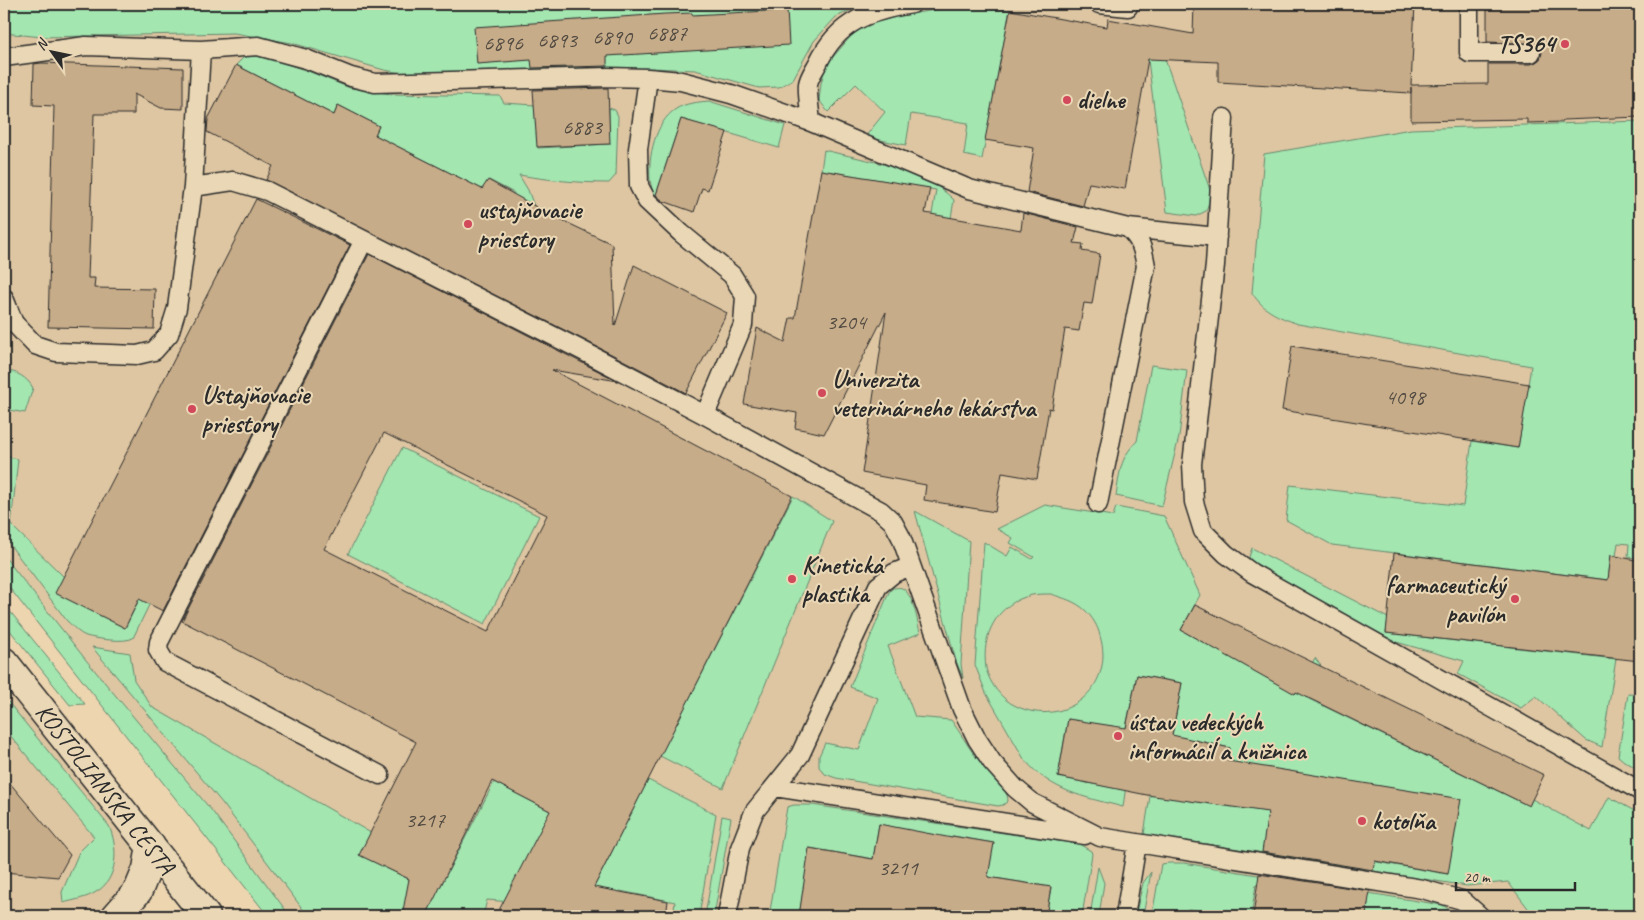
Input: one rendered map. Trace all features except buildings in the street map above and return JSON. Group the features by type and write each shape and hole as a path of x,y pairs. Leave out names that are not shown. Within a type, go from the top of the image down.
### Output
{"street":[{"name":"KOSTOLIANSKA CESTA","path":"4,662 206,916"},
{"path":"116,916 138,891 147,870 151,846"}],"lane":[{"path":"811,122 808,83 822,55 836,36 855,20 882,9 912,4"},
{"path":"1099,4 1128,7"},
{"path":"1469,4 1469,53 1531,53"},
{"path":"4,56 86,46 201,50 258,46 306,59 351,77 376,83 648,78 689,83 731,94 811,122 969,189 1128,228 1217,238"},
{"path":"4,298 14,322 35,345 56,352 137,355 154,351 169,334 177,308 193,188 201,50"},
{"path":"648,78 638,150 639,186 647,201 681,233 732,275 745,296 742,325 705,415"},
{"path":"1224,118 1217,238 1192,464 1194,502 1203,531 1226,554 1252,573 1640,791"},
{"path":"193,188 233,181 267,191 705,415 881,511 893,522 901,537 962,709 977,739 992,762 1015,788 1033,803 1100,838"},
{"path":"1098,504 1146,266 1144,252 1138,237 1128,228"},
{"path":"364,240 159,642 158,650 166,662 380,775"},
{"path":"727,916 740,848 750,819 800,755 878,586 894,573 911,566"},
{"path":"775,787 1422,889 1462,900 1480,916"},
{"path":"1125,916 1137,843"}],"shaded area":[{"name":"Univerzita veterinárneho lekárstva","path":"80,4 1640,4 1640,916 268,916 4,581 4,33 42,37"},
{"path":"4,661 151,846 116,916 4,916"}],"green space":[{"path":"4,4 864,4 836,17 814,41 793,79 779,87 759,88 695,70 652,68 415,75 384,70 292,43 234,33 42,37 4,33"},
{"path":"956,6 1010,10 982,159 964,155 968,123 911,114 906,145 865,137 885,112 856,84 828,112 819,100 826,65 851,36 866,25 900,16"},
{"path":"1154,27 1210,190 1206,211 1196,216 1167,212 1148,60"},
{"path":"262,56 308,71 350,88 391,94 500,96 504,103 535,105 538,148 609,144 609,108 615,110 618,116 616,175 609,183 564,181 519,175 528,190 534,206 513,196 514,193 489,180 482,189 375,135 379,126 338,105 334,115 236,65 244,57"},
{"path":"709,101 785,125 779,148 681,119 655,198 650,180 650,161 654,141 663,122 676,109 684,105"},
{"path":"1640,121 1640,531 1638,531 1635,558 1628,557 1629,544 1618,543 1616,556 1611,555 1608,580 1332,545 1286,520 1290,485 1463,506 1472,441 1518,448 1531,366 1298,324 1278,316 1267,309 1252,293 1264,154 1411,129"},
{"path":"824,150 876,162 910,173 941,189 954,200 937,302 918,299 936,190 821,170"},
{"path":"1151,365 1187,370 1179,437 1162,506 1116,496 1124,460 1137,441"},
{"path":"4,371 21,375 33,388 25,413 4,409"},
{"path":"402,448 539,516 485,624 348,554"},
{"path":"4,456 18,459 11,525 64,577 56,593 125,628 142,594 152,599 133,638 124,640 103,639 86,636 78,631 67,621 4,537"},
{"path":"793,496 832,521 723,788 660,756"},
{"path":"1045,505 1113,516 1116,507 1164,516 1200,595 1181,630 1295,693 1315,658 1321,666 1305,697 1529,806 1532,799 1591,831 1609,797 1640,814 1640,916 1534,916 1508,882 1467,886 1144,834 1151,790 1221,805 1230,748 1195,740 1171,740 1182,683 1137,675 1125,732 1068,719 1058,777 1093,784 1126,786 1123,807 1069,792 1057,786 1034,770 1024,759 986,693 975,665 984,542 1007,556 1012,547 1032,559 1034,557 1010,543 1013,538 997,529","holes":["1051,594 1073,602 1088,613 1098,629 1103,655 1100,672 1093,687 1082,699 1068,708 1052,712 1034,712 1016,706 1006,700 997,690 986,668 986,644 994,622 1009,605 1032,595","1274,769 1448,874 1264,843"]},
{"path":"915,511 969,541 961,664 963,678 956,661"},
{"path":"1252,548 1388,618 1386,633 1616,659 1602,747 1586,740 1536,696 1521,708 1458,674 1464,661 1396,642 1265,574 1255,566 1249,557"},
{"path":"4,556 86,660 212,811 290,916 268,916 4,581"},
{"path":"893,588 902,588 909,596 920,633 888,646 915,717 951,720 976,757 1004,789 1008,801 1003,805 998,806 836,778 825,774 819,767 819,756 825,743 859,750 878,698 850,687 889,592"},
{"path":"4,604 85,704 70,705 4,623"},
{"path":"92,647 130,653 134,680 152,707 371,833 360,855 437,893 494,782 550,811 588,899 648,780 716,814 699,916 673,916 675,902 620,891 609,907 608,916 568,916 569,907 487,900 483,916 422,916 403,913 402,916 308,916 223,804"},
{"path":"1628,694 1640,695 1640,770 1618,756"},
{"path":"4,697 109,826 115,852 113,871 104,886 89,896 63,903 62,892 79,852 94,837 4,728"},
{"path":"812,805 1079,844 1091,851 1092,854 1082,916 1046,916 1051,887 988,877 993,843 953,836 949,858 879,824 873,859 810,848 799,916 770,911 787,807"},
{"path":"722,816 731,818 714,916 705,916"},
{"path":"1184,863 1442,905 1460,916 1366,916 1368,903 1256,885 1251,916 1232,916 1188,909 1186,916 1152,916 1161,864"},
{"path":"1098,867 1104,883 1099,916 1090,916"},
{"path":"1151,872 1143,916 1135,916 1143,883"}],"place":[{"name":"TS364","path":"1565,44"},
{"name":"dielne","path":"1067,100"},
{"name":"ustajňovacie priestory","path":"468,224"},
{"name":"Univerzita veterinárneho lekárstva","path":"822,393"},
{"name":"Ustajňovacie priestory","path":"192,409"},
{"name":"Kinetická plastika","path":"792,579"},
{"name":"farmaceutický pavilón","path":"1515,599"},
{"name":"ústav vedeckých informáciĺ a knižnica","path":"1118,736"},
{"name":"kotolňa","path":"1362,821"}]}
